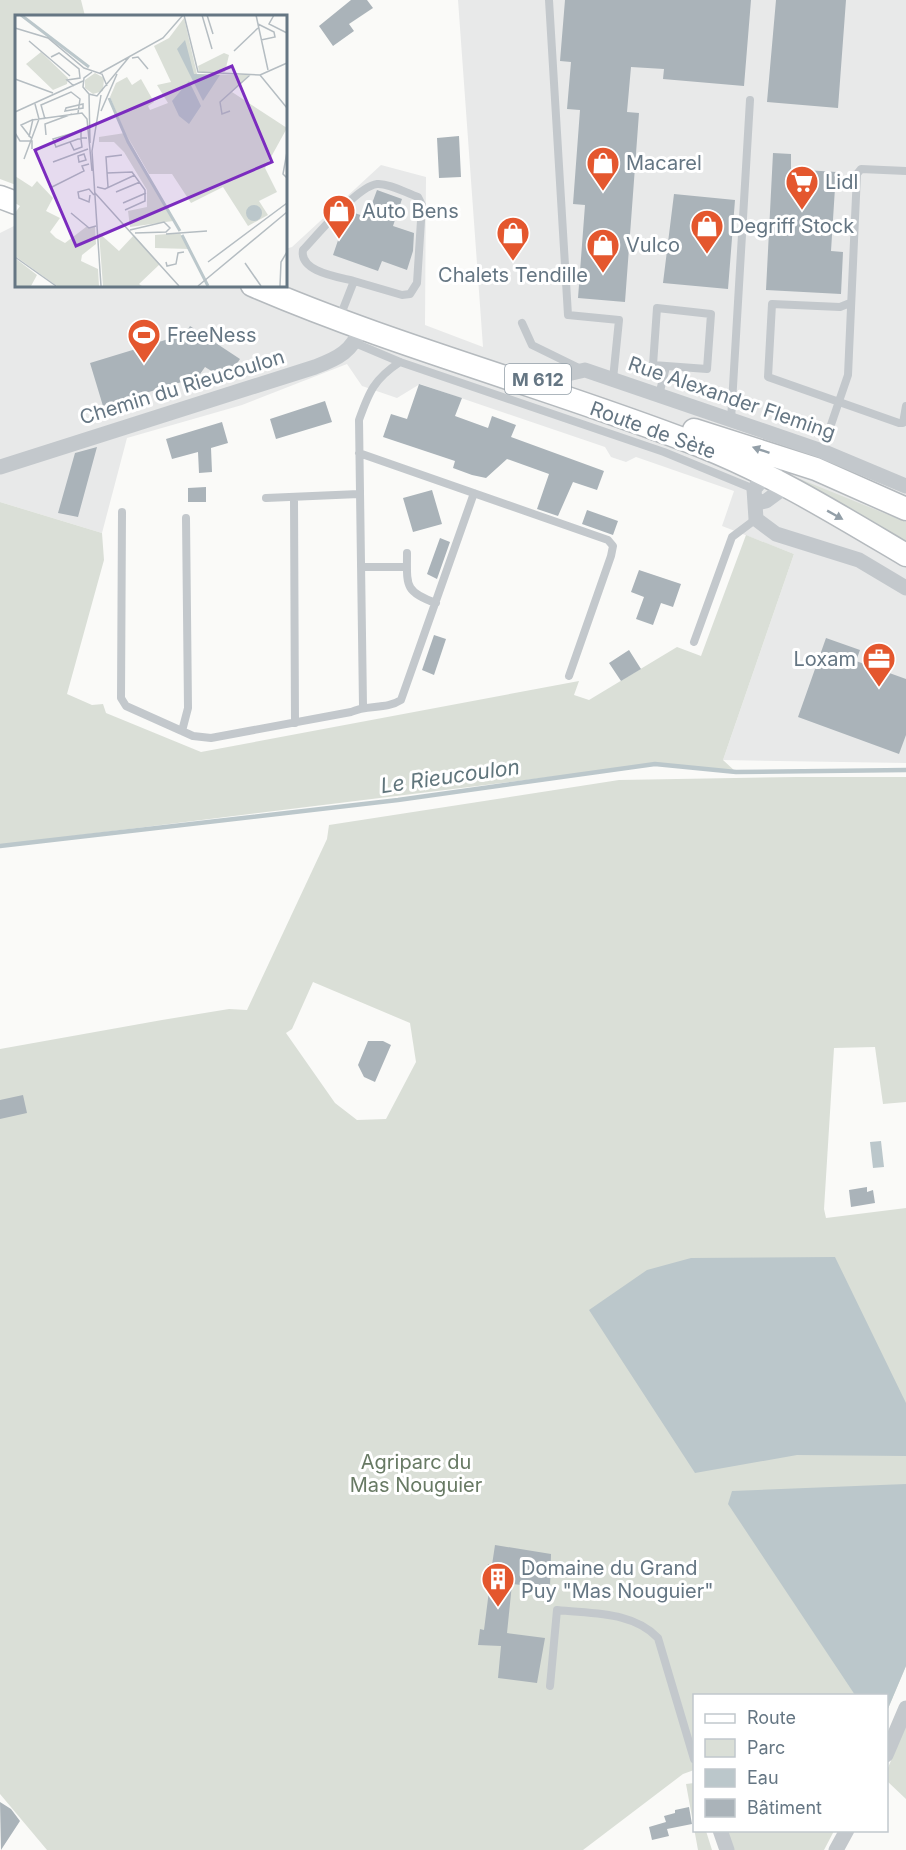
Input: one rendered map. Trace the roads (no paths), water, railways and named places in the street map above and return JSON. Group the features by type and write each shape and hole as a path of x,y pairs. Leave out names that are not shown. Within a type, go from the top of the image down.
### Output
{"main road":[{"path":"0,197 15,203"},
{"name":"Route de Sète","path":"254,286 358,335 701,446 765,489 906,555"},
{"name":"Route de Sète","path":"263,286 343,309 541,380 819,460 906,509"}],"street":[{"name":"Chemin du Rieucoulon","path":"0,467 315,368 339,358 358,335"},
{"name":"Rue Alexander Fleming","path":"585,370 731,420 819,460 906,486"},
{"path":"541,380 585,370"},
{"path":"819,460 804,474 782,470 765,489 756,519 776,534 859,560 906,588"},
{"path":"888,1750 906,1708"},
{"path":"721,1832 727,1850"},
{"path":"836,1850 846,1832"}],"lane":[{"path":"549,0 568,315 619,320 613,379"},
{"path":"731,420 750,100"},
{"path":"819,460 848,375 857,174 861,169 906,171"},
{"path":"379,183 418,196 422,205 417,283 410,294 402,295 354,281 314,269 304,261 303,250 342,207 371,185 379,183"},
{"path":"343,309 354,281"},
{"path":"850,303 840,307 772,304 769,308 768,377 899,423 903,423 906,406"},
{"path":"657,308 711,314 707,369 666,367 653,365 657,308"},
{"path":"522,323 532,345 585,370"},
{"path":"358,335 400,362 765,489"},
{"path":"363,706 359,420 370,389 382,373 400,362"},
{"path":"659,395 666,367"},
{"path":"358,453 608,540 613,546 569,676"},
{"path":"122,512 121,698 126,706 182,731 212,738 351,712 363,706 396,704 404,696 474,493"},
{"path":"266,498 359,494"},
{"path":"294,498 295,723"},
{"path":"182,731 188,708 186,518"},
{"path":"694,642 732,537 756,519"},
{"path":"407,553 407,584 412,593 436,603"},
{"path":"361,567 407,567"},
{"path":"550,1686 556,1610 627,1618 646,1625 658,1638 693,1756"}],"water":[{"path":"881,1141 884,1167 873,1168 870,1142"},
{"path":"835,1257 906,1403 906,1456 797,1455 695,1473 589,1310 647,1270 691,1258"},
{"path":"906,1484 906,1666 888,1709 888,1694 854,1694 728,1504 732,1491"}],"waterway":[{"name":"Le Rieucoulon","path":"0,846 398,800 655,764 736,772 906,770"}],"place":[{"name":"Macarel","path":"603,192"},
{"name":"Lidl","path":"802,211"},
{"name":"Auto Bens","path":"339,240"},
{"name":"Degriff Stock","path":"707,255"},
{"name":"Chalets Tendille","path":"513,262"},
{"name":"Vulco","path":"603,274"},
{"name":"FreeNess","path":"144,364"},
{"name":"Loxam","path":"879,688"},
{"name":"Domaine du Grand Puy \"Mas Nouguier\"","path":"498,1608"}],"park label":[{"name":"Agriparc du Mas Nouguier","path":"416,1474"}]}
